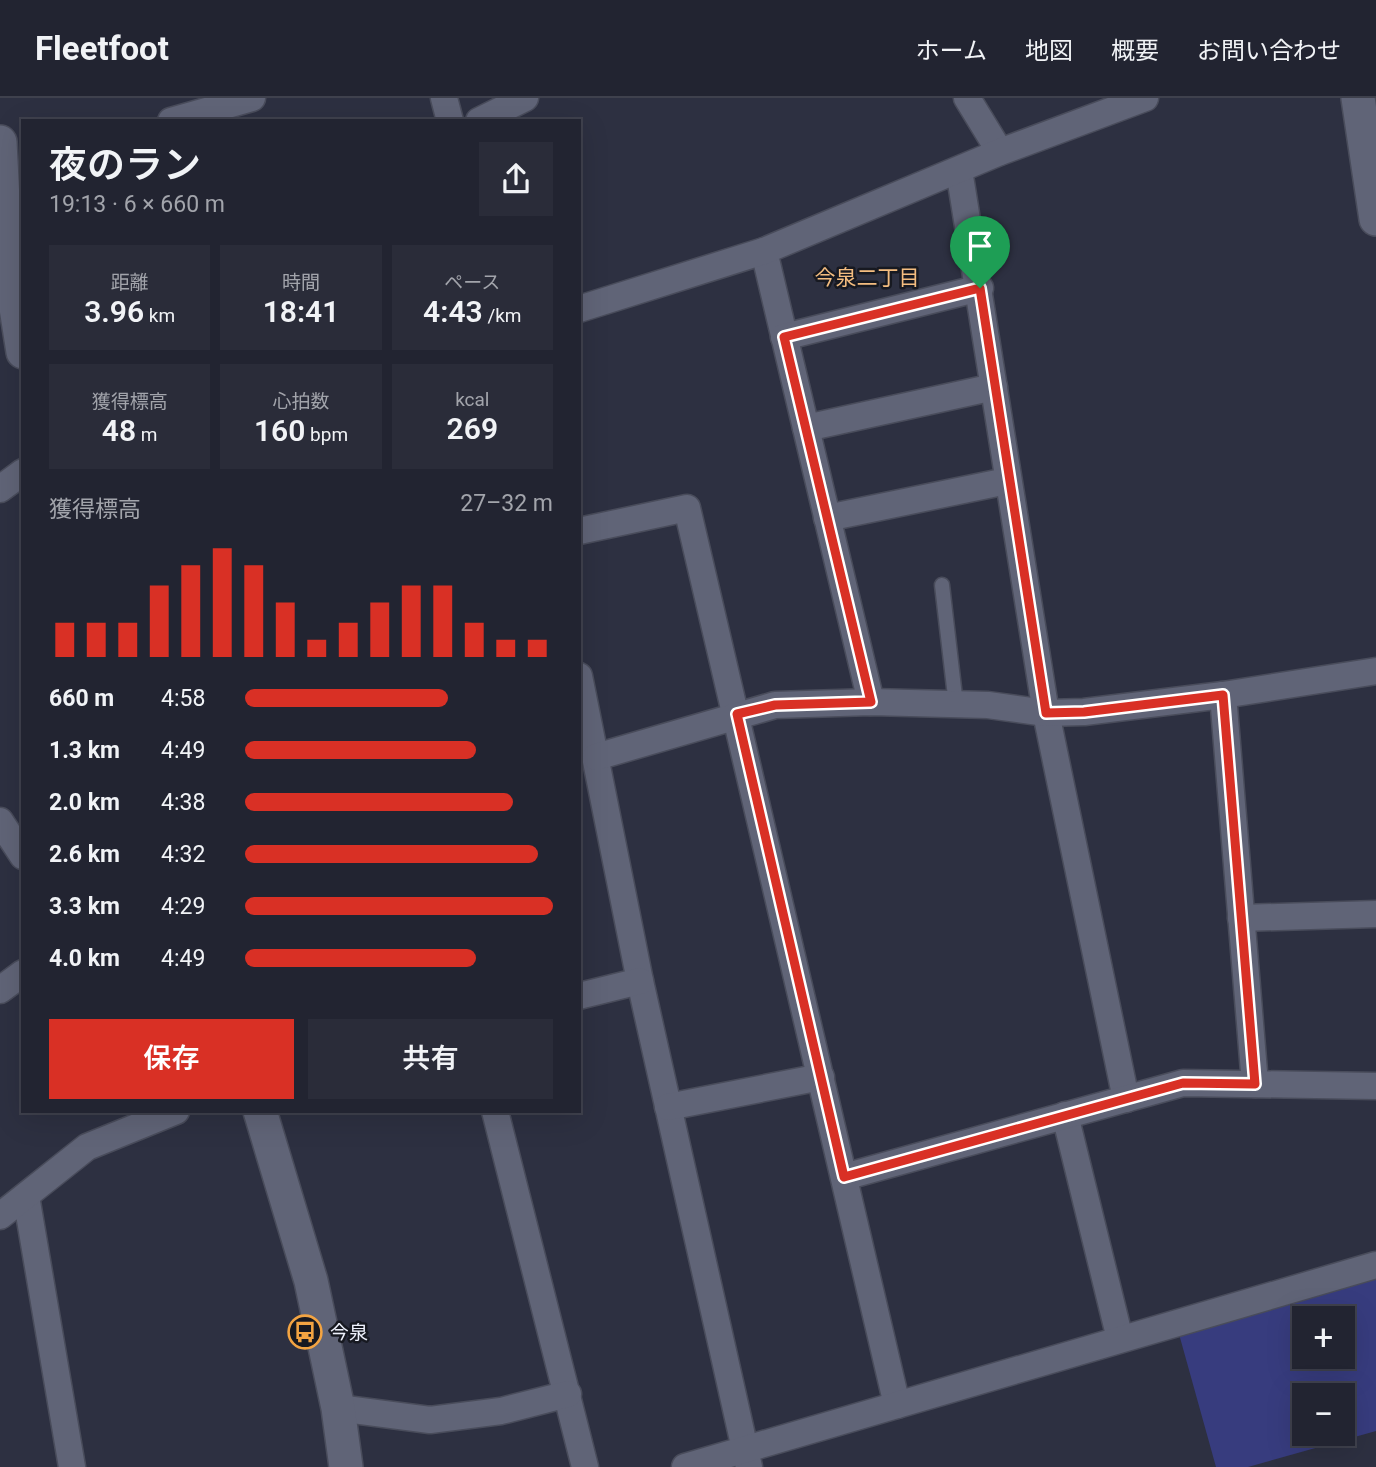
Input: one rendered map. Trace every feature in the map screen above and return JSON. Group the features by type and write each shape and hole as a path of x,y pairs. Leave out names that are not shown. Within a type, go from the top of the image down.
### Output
{"street":[{"path":"176,119 223,102 252,98"},
{"path":"444,98 449,119"},
{"path":"483,119 525,98"},
{"path":"967,98 1000,152"},
{"path":"581,308 764,251 1000,152 1145,98"},
{"path":"1357,98 1376,219"},
{"path":"0,142 5,238 21,339"},
{"path":"959,170 1046,713 1125,1099"},
{"path":"764,251 871,702"},
{"path":"784,337 980,288"},
{"path":"806,428 994,387"},
{"path":"0,489 21,473"},
{"path":"827,519 1007,481"},
{"path":"581,531 687,508 897,1405"},
{"path":"596,757 775,705 871,702 956,705 1046,713 1084,712 1223,695 1376,671"},
{"path":"581,686 596,757 591,800 640,981 746,1458"},
{"path":"1223,695 1255,1084"},
{"path":"0,821 21,853"},
{"path":"1241,918 1376,914"},
{"path":"0,990 21,974"},
{"path":"581,996 640,981"},
{"path":"668,1107 821,1077"},
{"path":"844,1177 1183,1083 1376,1086"},
{"path":"0,1216 87,1147 171,1113"},
{"path":"261,1113 311,1281 338,1408 346,1467"},
{"path":"496,1113 585,1467"},
{"path":"1065,1115 1121,1339"},
{"path":"26,1196 72,1467"},
{"path":"685,1467 746,1458 897,1405 1376,1265"},
{"path":"338,1408 430,1420 501,1411 568,1394"}],"lane":[{"path":"942,586 956,705"}],"building":[{"path":"1376,1278 1376,1431 1355,1437 1355,1383 1292,1383 1292,1446 1323,1446 1248,1467 1216,1467 1179,1334"}],"place":[{"name":"今泉","path":"305,1332"}],"district":[{"name":"今泉二丁目","path":"867,278"}],"route":[{"path":"980,288 1007,481 1046,713 1084,712 1223,695 1255,1084 1183,1083 844,1177 737,714 775,705 871,702 784,337 980,288"}]}
